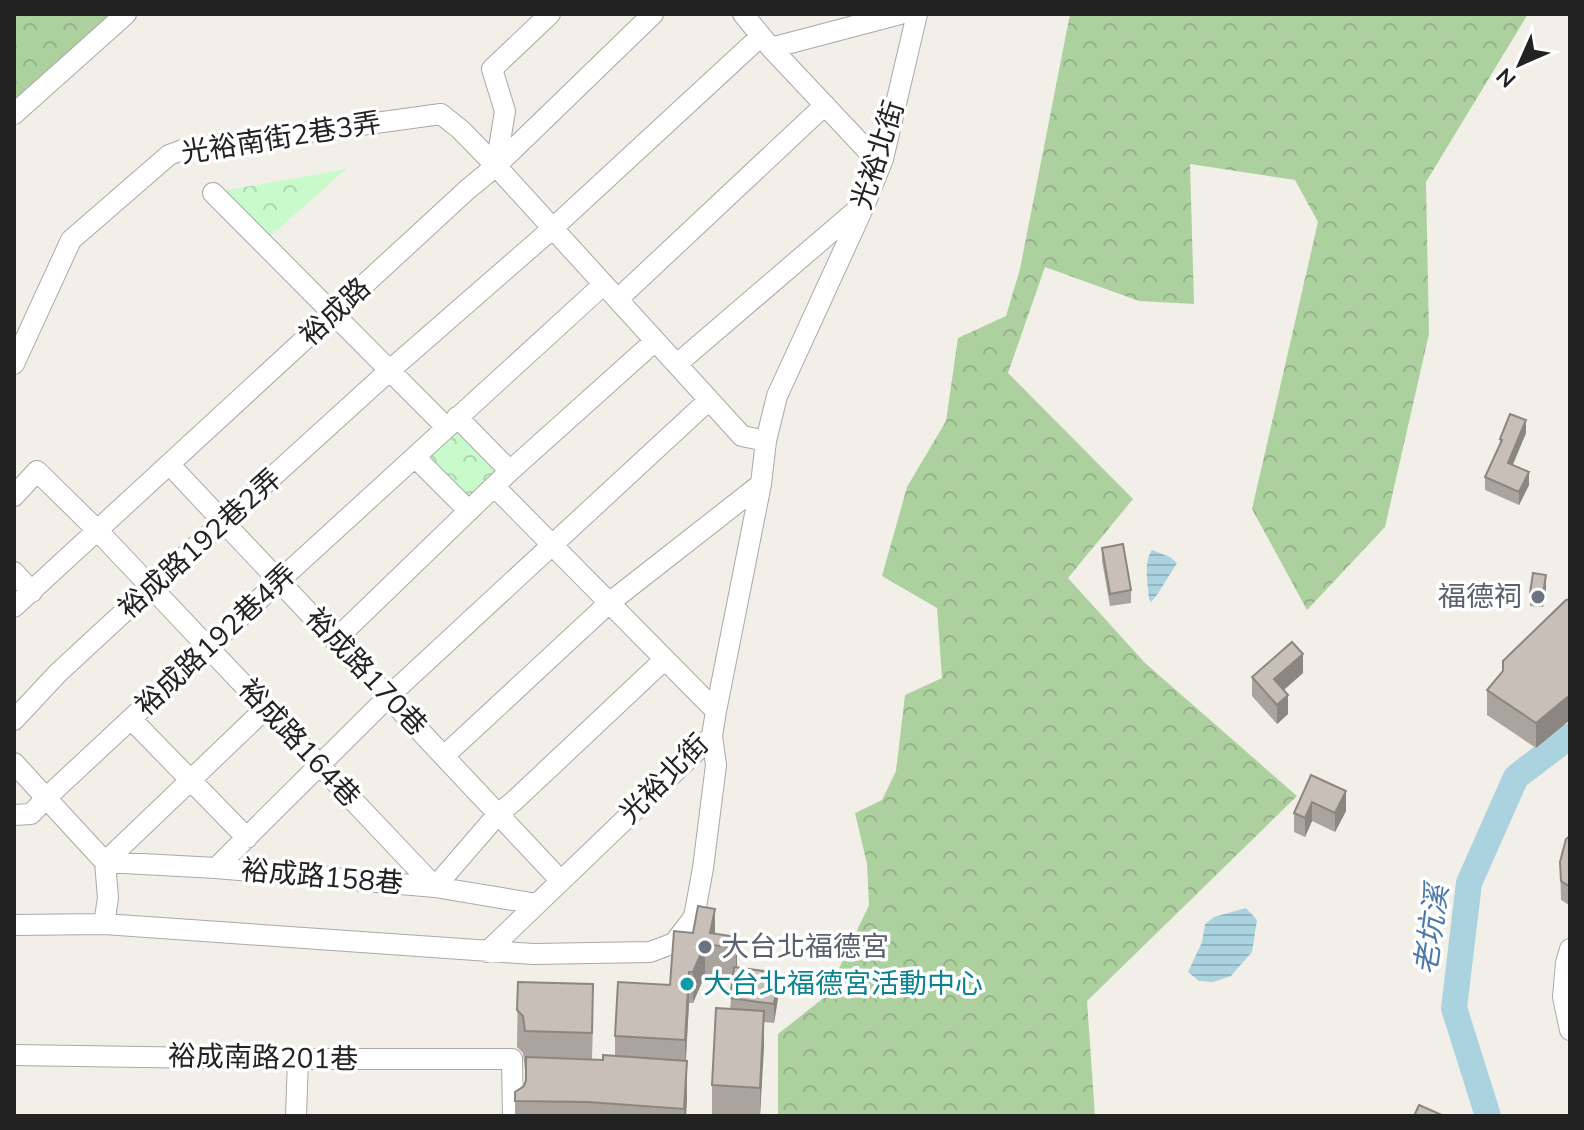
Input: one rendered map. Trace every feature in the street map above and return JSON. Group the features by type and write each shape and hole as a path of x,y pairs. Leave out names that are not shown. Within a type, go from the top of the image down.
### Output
{"street":[{"path":"14,114 126,14"},
{"path":"550,14 492,69 505,111 496,166 742,436 766,441"},
{"name":"裕成路","path":"14,607 496,166 653,14"},
{"path":"743,14 865,148 883,159"},
{"path":"766,42 900,14"},
{"name":"光裕北街","path":"487,952 712,736 777,396 883,159 917,14"},
{"name":"裕成路192巷2弄","path":"14,720 58,673 389,371 766,42"},
{"name":"裕成路192巷4弄","path":"14,815 31,814 452,422 611,291 825,105"},
{"name":"光裕南街2巷3弄","path":"14,364 71,240 169,155 185,149 441,114 496,166"},
{"path":"213,193 389,371 510,471"},
{"path":"677,364 865,204"},
{"path":"335,640 510,471 655,341"},
{"path":"216,868 389,697 709,400"},
{"path":"415,457 469,511"},
{"name":"裕成路170巷","path":"169,464 561,881"},
{"name":"裕成路164巷","path":"14,496 37,471 97,530 435,887"},
{"path":"444,756 609,603 761,484"},
{"path":"495,487 716,711"},
{"path":"14,572 32,592"},
{"path":"435,887 498,814 664,660"},
{"path":"105,862 266,708"},
{"path":"131,719 247,838"},
{"path":"14,925 104,924 533,954 650,952 674,943 694,917 716,765 712,736"},
{"path":"14,763 105,862 108,898 104,924"},
{"name":"裕成路158巷","path":"105,862 216,868 435,887 537,904"},
{"path":"1570,949 1563,997 1570,1030"},
{"name":"裕成南路201巷","path":"14,1055 512,1059 513,1116"},
{"path":"296,1116 298,1059"}],"green space":[{"path":"14,14 127,14 14,111"},
{"path":"1070,14 1528,14 1426,182 1429,334 1385,527 1307,610 1252,509 1318,222 1295,180 1190,164 1194,304 1139,301 1045,267 1008,373 1133,499 1068,578 1145,663 1297,796 1087,1001 1095,1116 778,1116 778,1034 826,996 869,905 867,864 855,813 882,800 896,771 905,695 942,678 937,608 882,576 907,487 946,421 958,338 1006,316 1020,269"},
{"path":"346,169 269,237 223,191"},
{"path":"462,426 502,469 469,499 428,458"}],"water":[{"path":"1152,550 1177,563 1151,602 1147,567"},
{"path":"1246,908 1257,920 1252,952 1231,976 1213,982 1199,981 1188,972 1202,942 1205,924 1214,917"}],"building":[{"path":"1510,414 1526,420 1508,463 1529,472 1519,492 1485,477"},
{"path":"1123,544 1131,590 1110,594 1102,548"},
{"path":"1533,573 1546,575 1543,594 1530,593"},
{"path":"1570,599 1570,695 1536,723 1487,690 1503,671 1503,661"},
{"path":"1292,642 1303,654 1274,679 1288,695 1277,705 1252,677"},
{"path":"1311,775 1346,791 1335,813 1312,802 1305,818 1294,813"},
{"path":"1570,836 1569,886 1561,881 1560,862 1566,839"},
{"path":"698,906 715,909 710,933 737,937 736,948 705,944 693,972 689,972 685,1040 615,1036 618,982 670,985 674,931 693,933"},
{"path":"734,967 779,973 774,1004 730,998"},
{"path":"518,982 593,984 592,1033 525,1031 523,1016 517,1010"},
{"path":"716,1008 764,1011 760,1088 712,1085"},
{"path":"603,1055 687,1061 684,1109 588,1102 515,1101 515,1092 524,1086 526,1080 526,1057 603,1060"},
{"path":"1419,1105 1442,1115 1414,1116"}],"waterway":[{"name":"老坑溪","path":"1488,1116 1454,1008 1469,883 1516,777 1570,736"}],"place":[{"name":"福德祠","path":"1538,597"},
{"name":"大台北福德宮","path":"705,947"},
{"name":"大台北福德宮活動中心","path":"687,984"}]}
